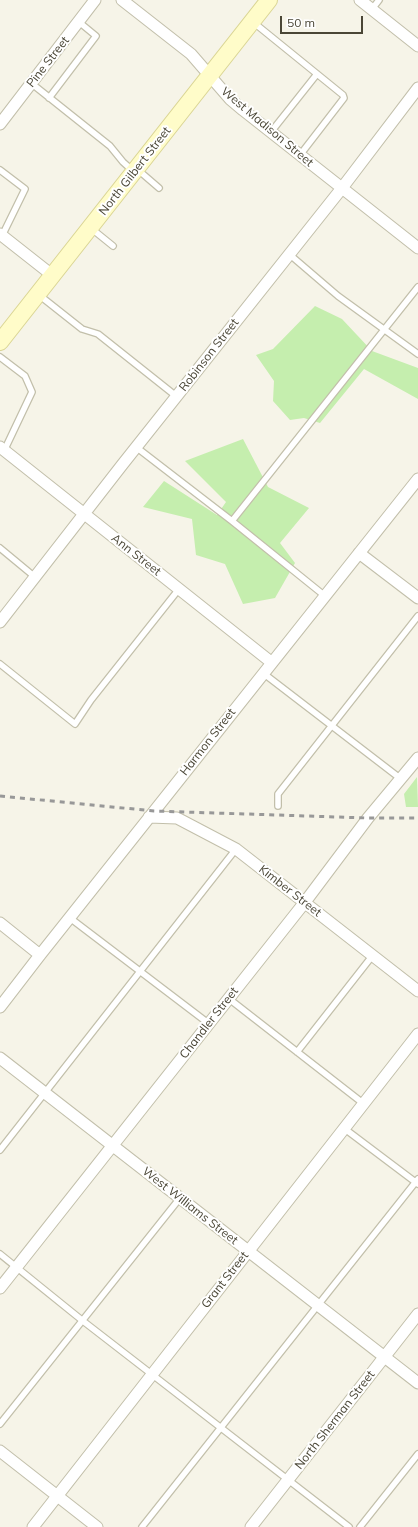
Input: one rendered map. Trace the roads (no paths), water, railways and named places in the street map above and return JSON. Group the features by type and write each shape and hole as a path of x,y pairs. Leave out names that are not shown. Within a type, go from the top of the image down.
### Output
{"main road":[{"name":"North Gilbert Street","path":"0,342 270,0"}],"street":[{"name":"Pine Street","path":"0,124 95,0"},
{"name":"West Madison Street","path":"122,0 191,54 230,99 418,248"},
{"path":"360,0 418,46"},
{"name":"Robinson Street","path":"0,622 176,396 416,93"},
{"path":"1,235 52,275"},
{"name":"Ann Street","path":"2,449 271,662"},
{"name":"Harmon Street","path":"0,1007 271,662 418,479"},
{"path":"359,553 418,598"},
{"name":"Chandler Street","path":"0,1288 305,902 368,818 418,758"},
{"name":"Kimber Street","path":"149,817 177,818 236,849 418,991"},
{"path":"0,923 40,955"},
{"name":"Grant Street","path":"33,1527 58,1497 418,1034"},
{"name":"West Williams Street","path":"0,1058 418,1383"},
{"name":"North Sherman Street","path":"251,1527 418,1314"},
{"path":"0,1451 97,1527"}],"lane":[{"path":"372,9 379,0"},
{"path":"49,98 96,36 79,22"},
{"path":"253,22 343,95 344,98 300,155"},
{"path":"271,132 317,74"},
{"path":"31,83 110,146 123,162 159,188"},
{"path":"0,170 25,189 1,235"},
{"path":"90,228 114,246"},
{"path":"289,254 338,296 418,354"},
{"path":"232,521 418,287"},
{"path":"37,294 82,329 98,334 176,396"},
{"path":"0,357 25,376 32,392 2,449"},
{"path":"136,447 232,521 325,596"},
{"path":"0,548 35,577"},
{"path":"0,664 75,724 91,700 179,589"},
{"path":"278,806 278,794 418,616"},
{"path":"263,673 401,779"},
{"path":"0,1150 236,849"},
{"path":"70,918 208,1023"},
{"path":"297,1052 373,955"},
{"path":"228,998 364,1104"},
{"path":"142,1527 220,1427 417,1182 345,1129"},
{"path":"0,1424 180,1198"},
{"path":"0,1254 83,1321 349,1527"},
{"path":"360,1527 418,1454"}],"railway":[{"path":"0,796 154,811 368,818 418,818"}]}
